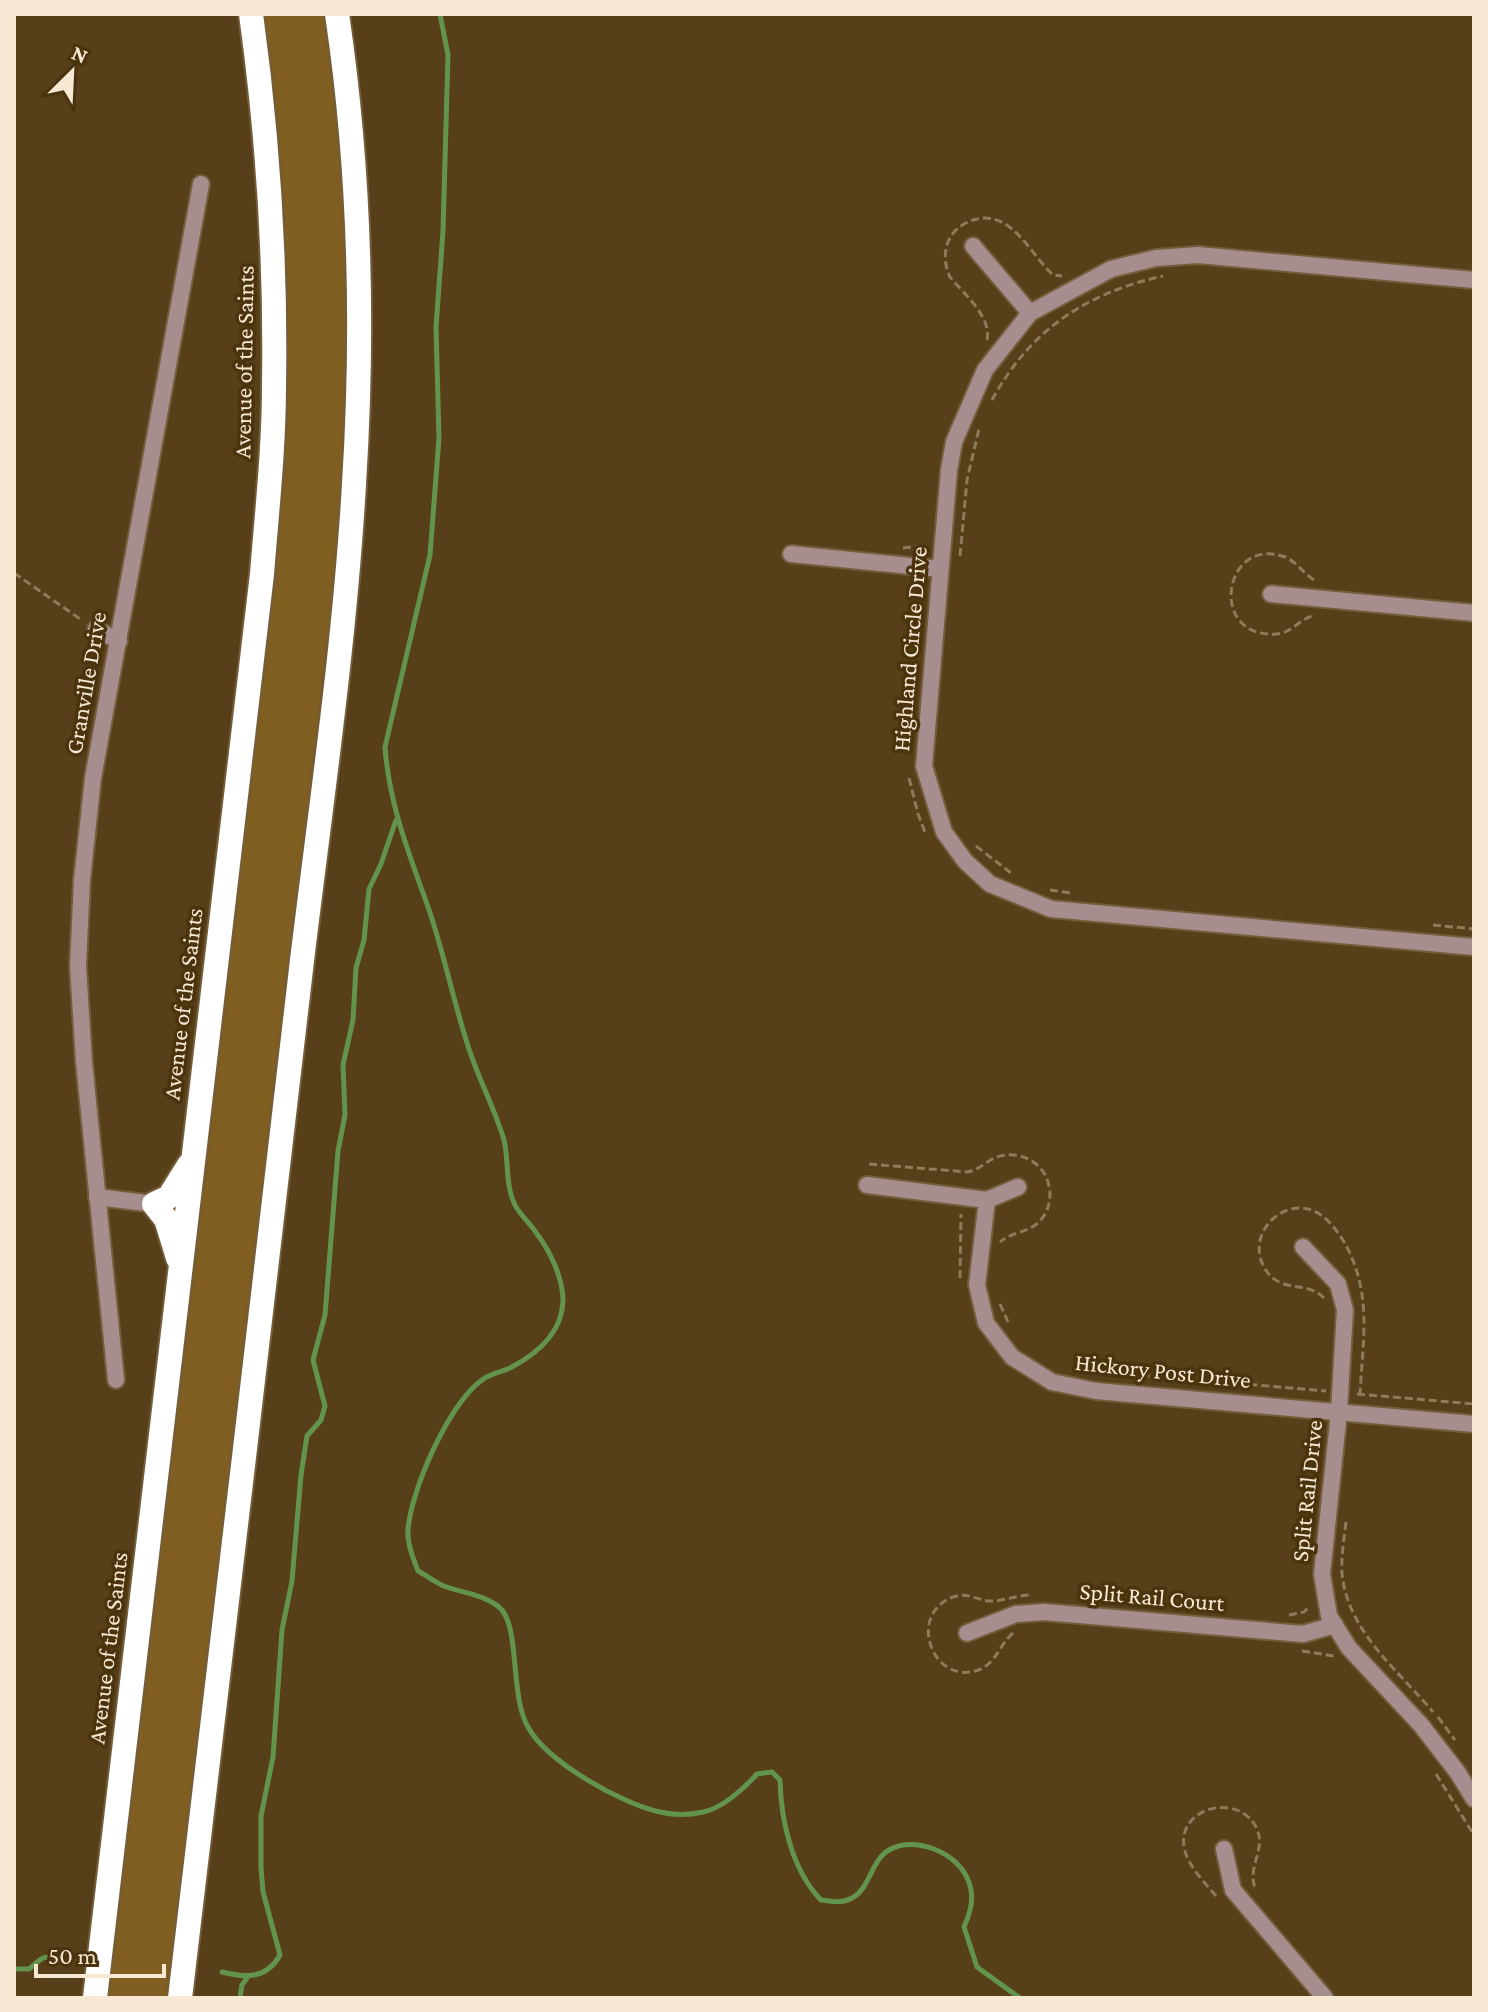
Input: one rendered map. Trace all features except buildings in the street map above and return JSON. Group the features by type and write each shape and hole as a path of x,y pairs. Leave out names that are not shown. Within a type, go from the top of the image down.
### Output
{"highway":[{"name":"Avenue of the Saints","path":"95,1998 262,574 271,465 274,295 271,201 251,14"},
{"path":"180,1998 353,504 359,396 359,303 349,115 337,14"},
{"path":"180,1268 166,1219 154,1204 169,1197 194,1156"}],"street":[{"name":"Granville Drive","path":"116,1380 78,966 82,880 93,778 201,184"},
{"path":"973,246 1030,313"},
{"name":"Highland Circle Drive","path":"1474,280 1198,255 1170,257 1111,269 1030,313 985,370 954,442 932,568 924,766 944,832 965,861 990,884 1051,909 1474,947"},
{"path":"791,554 932,568"},
{"path":"1271,594 1474,613"},
{"path":"92,627 119,641"},
{"path":"867,1185 987,1200 1018,1187"},
{"path":"97,1197 154,1204"},
{"name":"Hickory Post Drive","path":"987,1200 977,1285 986,1323 1012,1357 1052,1382 1096,1391 1318,1419 1339,1412 1474,1424"},
{"name":"Split Rail Drive","path":"1303,1247 1338,1284 1345,1310 1339,1412 1322,1574 1329,1616 1349,1648 1421,1725 1474,1799"},
{"name":"Split Rail Court","path":"967,1633 1016,1614 1044,1612 1303,1634 1335,1625"},
{"path":"1224,1849 1233,1890 1325,1998"}],"path":[{"path":"986,344 989,331 985,320 946,269 945,251 958,228 975,219 995,219 1012,228 1053,275 1061,276 1073,271"},
{"path":"991,401 1018,358 1048,328 1082,305 1114,289 1164,275"},
{"path":"960,556 967,480 974,443 982,422"},
{"path":"927,545 932,568"},
{"path":"14,573 92,627"},
{"path":"908,759 910,715"},
{"path":"908,773 918,814 928,837"},
{"path":"976,846 1015,877"},
{"path":"1041,888 1079,894"},
{"path":"1426,924 1474,929"},
{"path":"869,1164 967,1172 976,1171 990,1160 1008,1154 1035,1163 1050,1187 1045,1214 1031,1228 1009,1235 998,1244"},
{"path":"957,1208 963,1218 960,1284"},
{"path":"1327,1301 1311,1289 1294,1288 1276,1281 1263,1266 1261,1237 1270,1220 1278,1214 1298,1208 1318,1213 1333,1226 1355,1265 1364,1313 1359,1414"},
{"path":"999,1300 1011,1328"},
{"path":"1075,1368 1474,1404"},
{"path":"1318,1446 1318,1419 1323,1391"},
{"path":"1307,1424 1318,1419"},
{"path":"1346,1514 1342,1571 1347,1602 1357,1623 1457,1743"},
{"path":"1016,1631 991,1663 965,1672 956,1671 940,1662 933,1655 927,1637 927,1627 935,1610 949,1598 968,1595 988,1601 1020,1595 1043,1595"},
{"path":"1289,1615 1309,1609 1310,1602"},
{"path":"1296,1651 1336,1657"},
{"path":"1436,1773 1474,1835"}],"shaded area":[{"path":"263,14 326,14 341,157 349,301 349,383 341,521 170,1998 107,1998 211,1126 284,439 287,304 284,207"}],"waterway":[{"path":"440,14 448,55 443,231 436,327 439,438 430,555 385,747 387,768 400,827 433,922 469,1049 504,1140 512,1197 551,1257 561,1283 563,1301 558,1323 546,1341 520,1362 482,1380 457,1408 424,1471 411,1513 408,1540 418,1571 444,1586 482,1597 501,1609 511,1632 522,1714 538,1740 568,1767 626,1800 660,1812 682,1814 717,1807 757,1774 772,1772 780,1780 786,1828 796,1860 821,1900 841,1902 858,1894 878,1860 889,1850 911,1845 934,1849 955,1862 968,1880 971,1904 964,1927 977,1967 1020,1998"},
{"path":"222,1972 239,1975 262,1973 280,1955 263,1892 261,1816 273,1757 282,1630 292,1581 307,1436 321,1420 325,1406 313,1360 325,1315 338,1151 345,1115 343,1065 353,1020 356,968 364,940 369,889 396,820"},
{"path":"14,1969 29,1969 41,1959 63,1951"},
{"path":"240,1998 242,1985 247,1978"}]}
